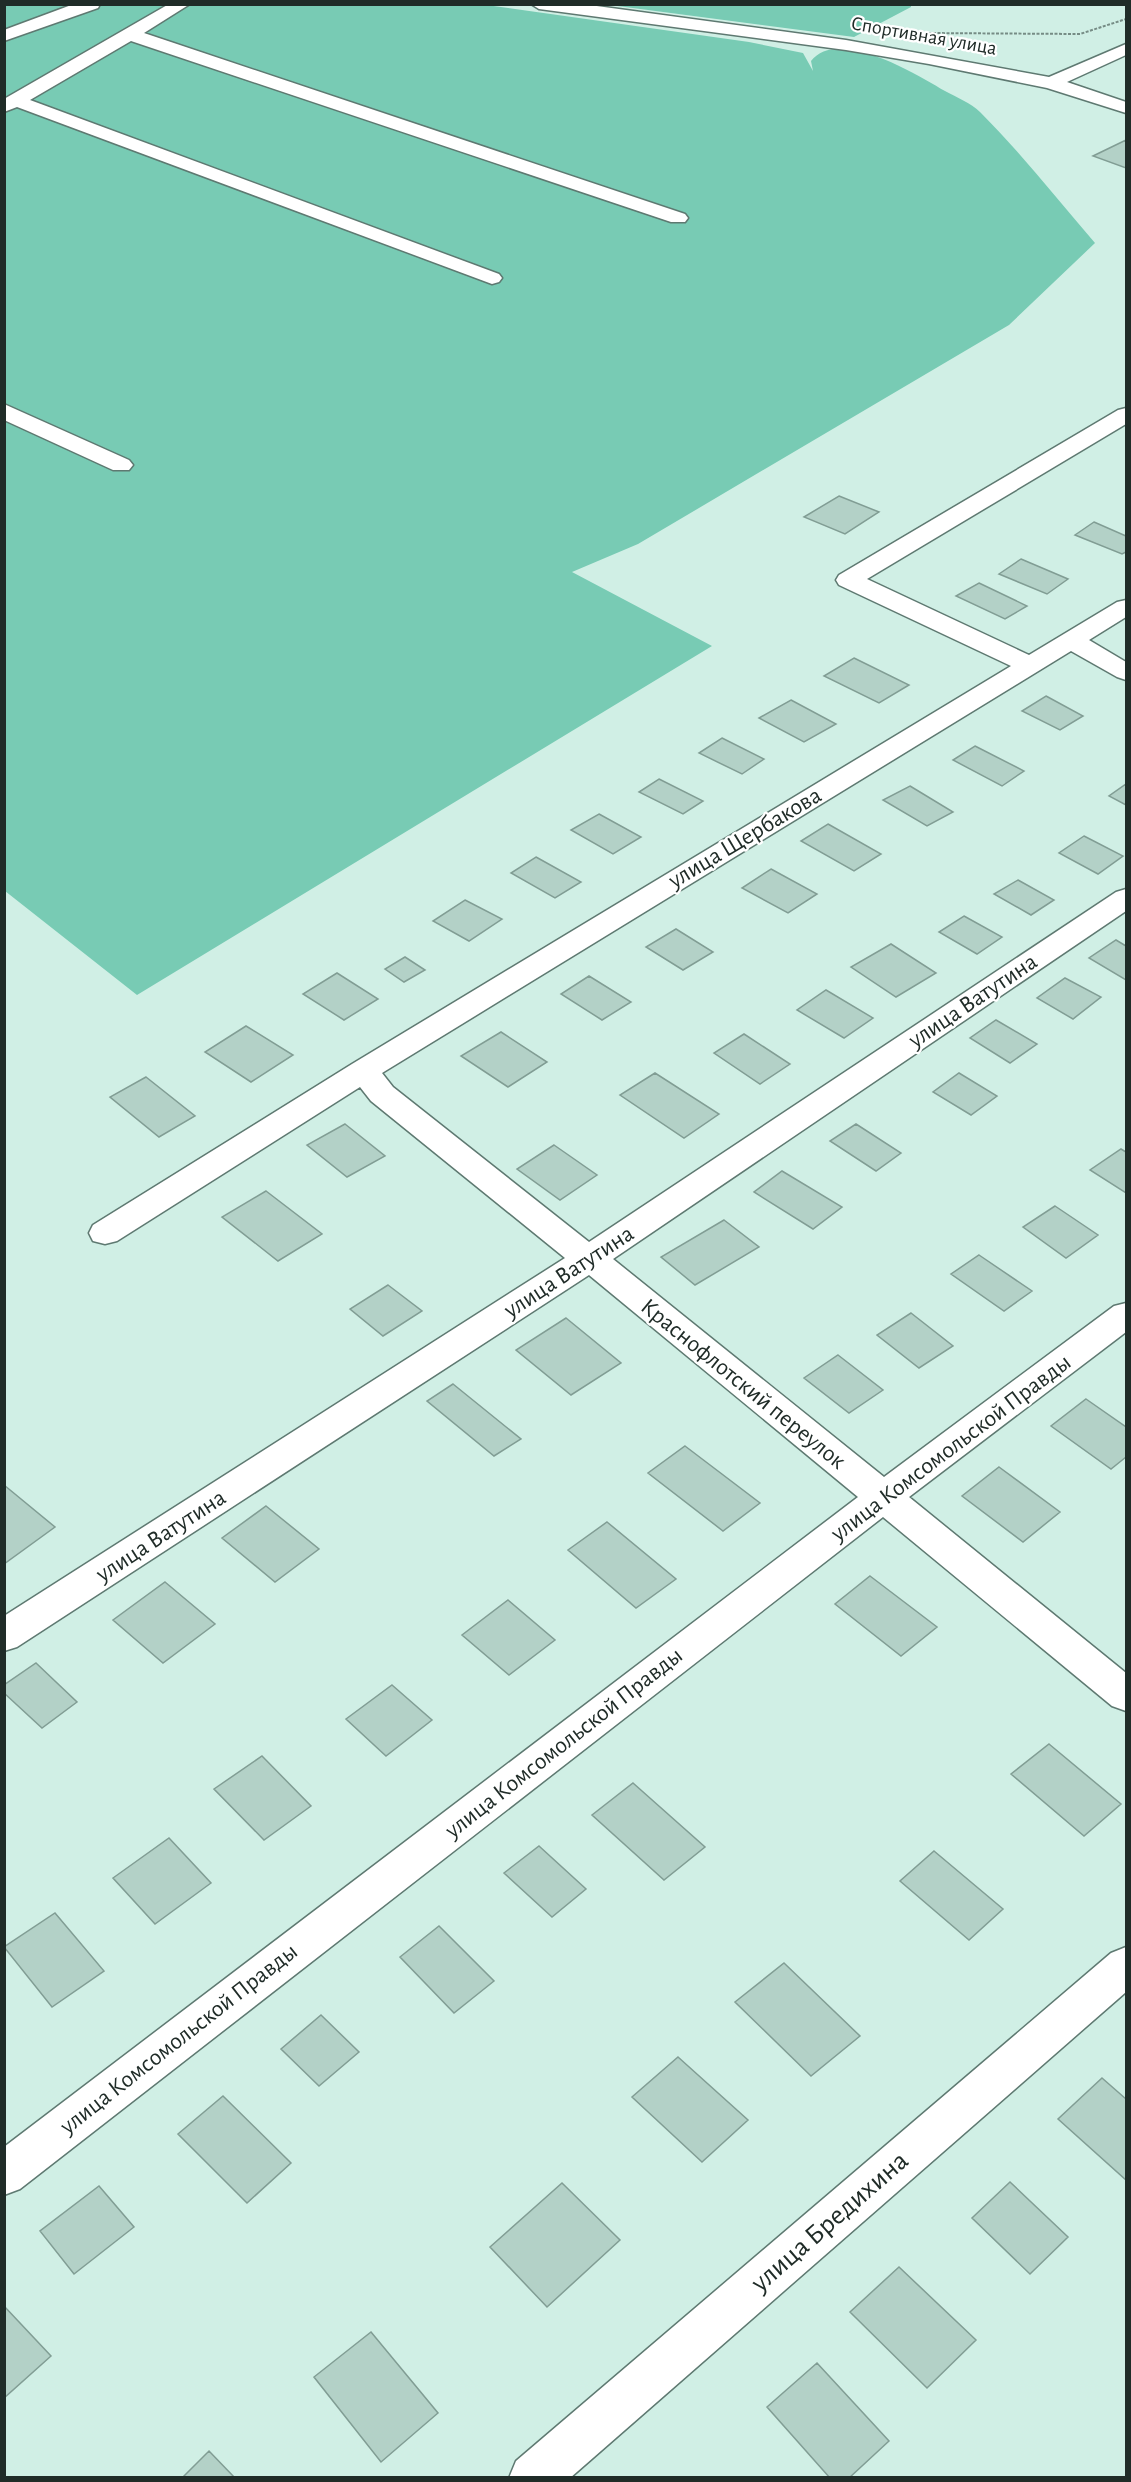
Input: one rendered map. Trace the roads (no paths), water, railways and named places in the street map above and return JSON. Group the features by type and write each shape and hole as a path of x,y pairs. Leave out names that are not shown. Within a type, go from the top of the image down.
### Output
{"street":[{"path":"4,36 92,4"},
{"path":"11,104 182,4"},
{"name":"Спортивная улица","path":"539,4 846,45 1051,83 1126,108"},
{"path":"131,35 678,218"},
{"path":"1051,83 1126,49"},
{"path":"11,104 492,278"},
{"path":"4,411 121,465"},
{"path":"1029,665 848,580 1126,415"},
{"name":"улица Щербакова","path":"105,1233 363,1071 1126,607"},
{"path":"1072,641 1126,672"},
{"name":"улица Ватутина","path":"4,1636 590,1258 1126,898"},
{"name":"Краснофлотский переулок","path":"363,1071 382,1094 572,1247 590,1258 1126,1695"},
{"name":"улица Комсомольской Правды","path":"4,2174 882,1498 1126,1315"},
{"name":"улица Бредихина","path":"533,2478 1126,1966"}]}
